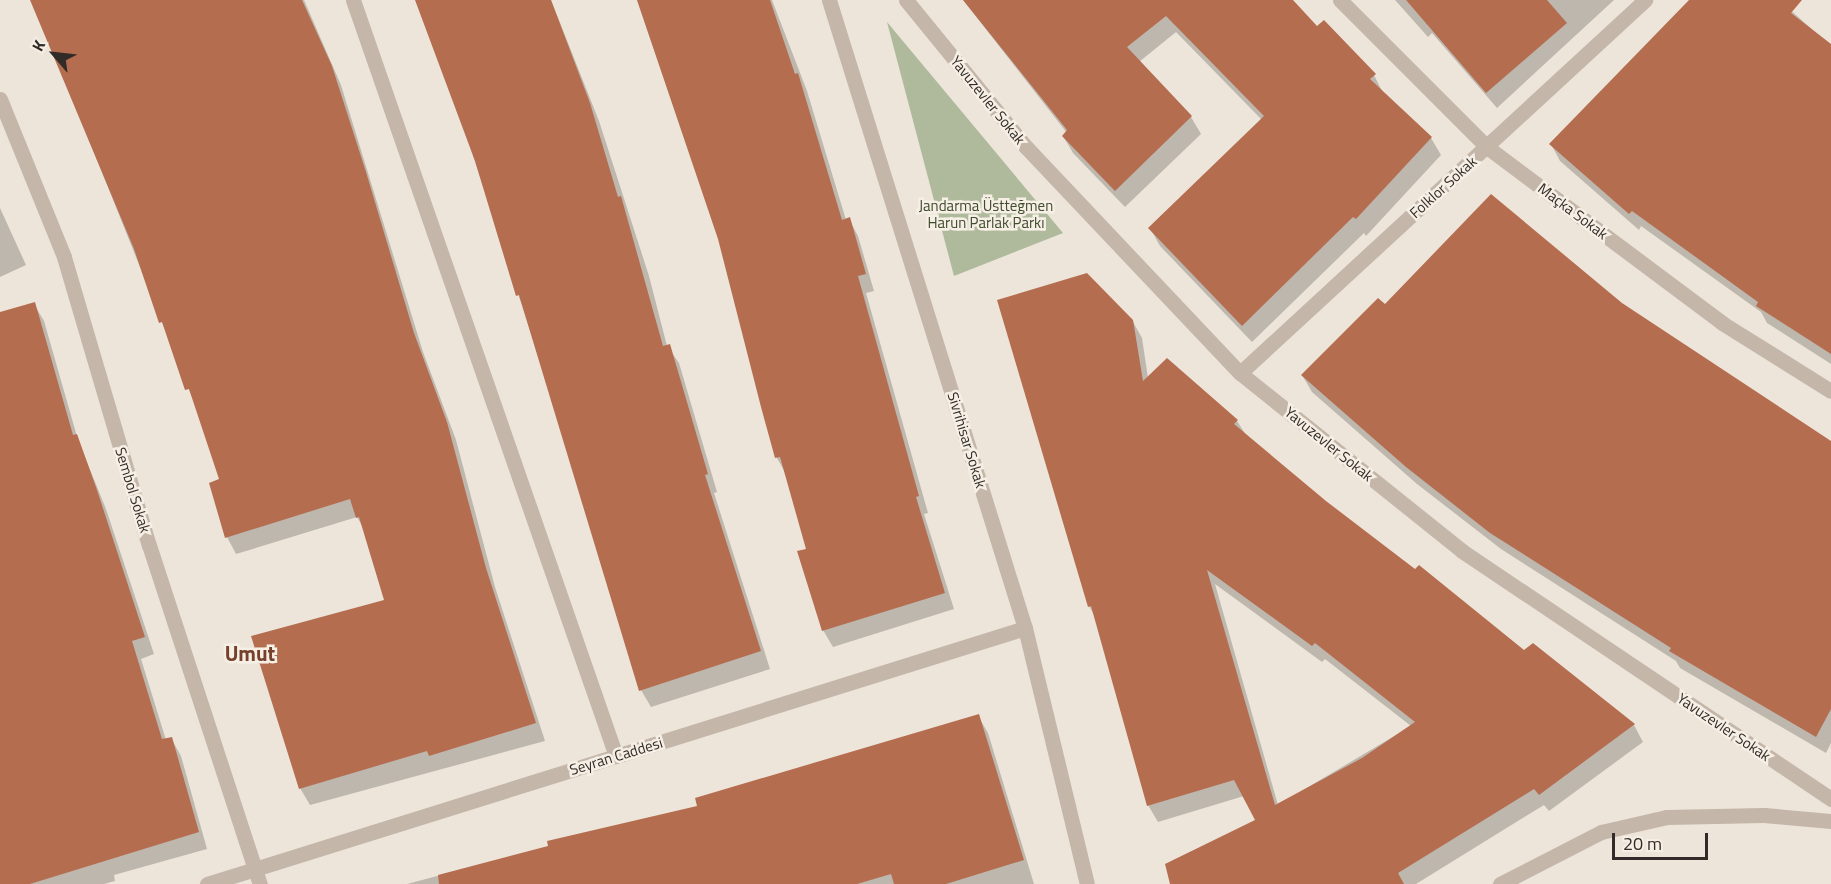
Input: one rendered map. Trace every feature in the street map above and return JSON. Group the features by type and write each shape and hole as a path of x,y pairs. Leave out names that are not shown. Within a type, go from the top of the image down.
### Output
{"street":[{"path":"353,0 616,756"},
{"name":"Sivrihisar Sokak","path":"829,0 1025,628 1087,884"},
{"name":"Yavuzevler Sokak","path":"906,0 1026,147 1240,373 1462,551 1831,800"},
{"name":"Maçka Sokak","path":"1340,0 1487,147 1722,323 1831,391"},
{"name":"Folklor Sokak","path":"1240,373 1645,0"},
{"name":"Sembol Sokak","path":"0,99 64,256 149,545 258,877"},
{"name":"Seyran Caddesi","path":"207,884 258,877 616,756 1025,628"},
{"path":"1500,884 1600,832 1667,817 1764,815 1831,821"}],"green space":[{"name":"Jandarma Üstteğmen Harun Parlak Parkı","path":"887,22 1063,233 954,276"}],"building":[{"path":"30,0 302,0 332,66 414,333 447,422 486,568 536,723 429,756 427,751 299,789 251,636 384,600 359,517 356,518 350,499 225,538 209,483 219,479 189,389 185,390 134,249"},
{"path":"415,0 551,0 590,103 618,197 621,196 663,346 670,344 708,474 705,475 761,651 639,691 519,295 516,296 475,161"},
{"path":"637,0 770,0 795,74 798,73 842,220 850,217 866,274 858,276 919,496 916,497 945,593 822,631 797,551 806,549 780,457 775,458 718,239"},
{"path":"963,0 1293,0 1317,26 1324,20 1376,74 1370,79 1432,137 1356,219 1353,217 1242,326 1148,228 1264,116 1166,16 1127,47 1192,116 1115,191 1062,136 1067,130"},
{"path":"1406,0 1547,0 1567,23 1486,93"},
{"path":"1689,0 1802,0 1791,13 1831,44 1831,354 1756,306 1758,302 1632,211 1629,214 1549,144"},
{"path":"1491,194 1622,303 1831,441 1831,709 1816,737 1669,651 1671,648 1490,533 1406,467 1301,375 1378,298 1385,304"},
{"path":"1087,273 1133,320 1143,381 1167,358 1238,420 1234,424 1326,501 1415,569 1419,565 1524,650 1533,643 1635,724 1539,795 1534,789 1398,873 1404,884 1170,884 1165,864 1255,820 1234,780 1147,806 1091,606 1088,607 997,300","holes":["1207,570 1312,646 1315,643 1415,722 1362,758 1275,805"]},
{"path":"35,302 73,435 77,434 97,490 145,637 132,641 162,739 172,737 199,832 30,884 0,884 0,312"},
{"path":"979,714 1024,860 946,884 894,884 891,874 857,884 439,884 438,875 548,846 547,841 697,806 695,798"}],"district":[{"name":"Umut","path":"250,653"}]}
